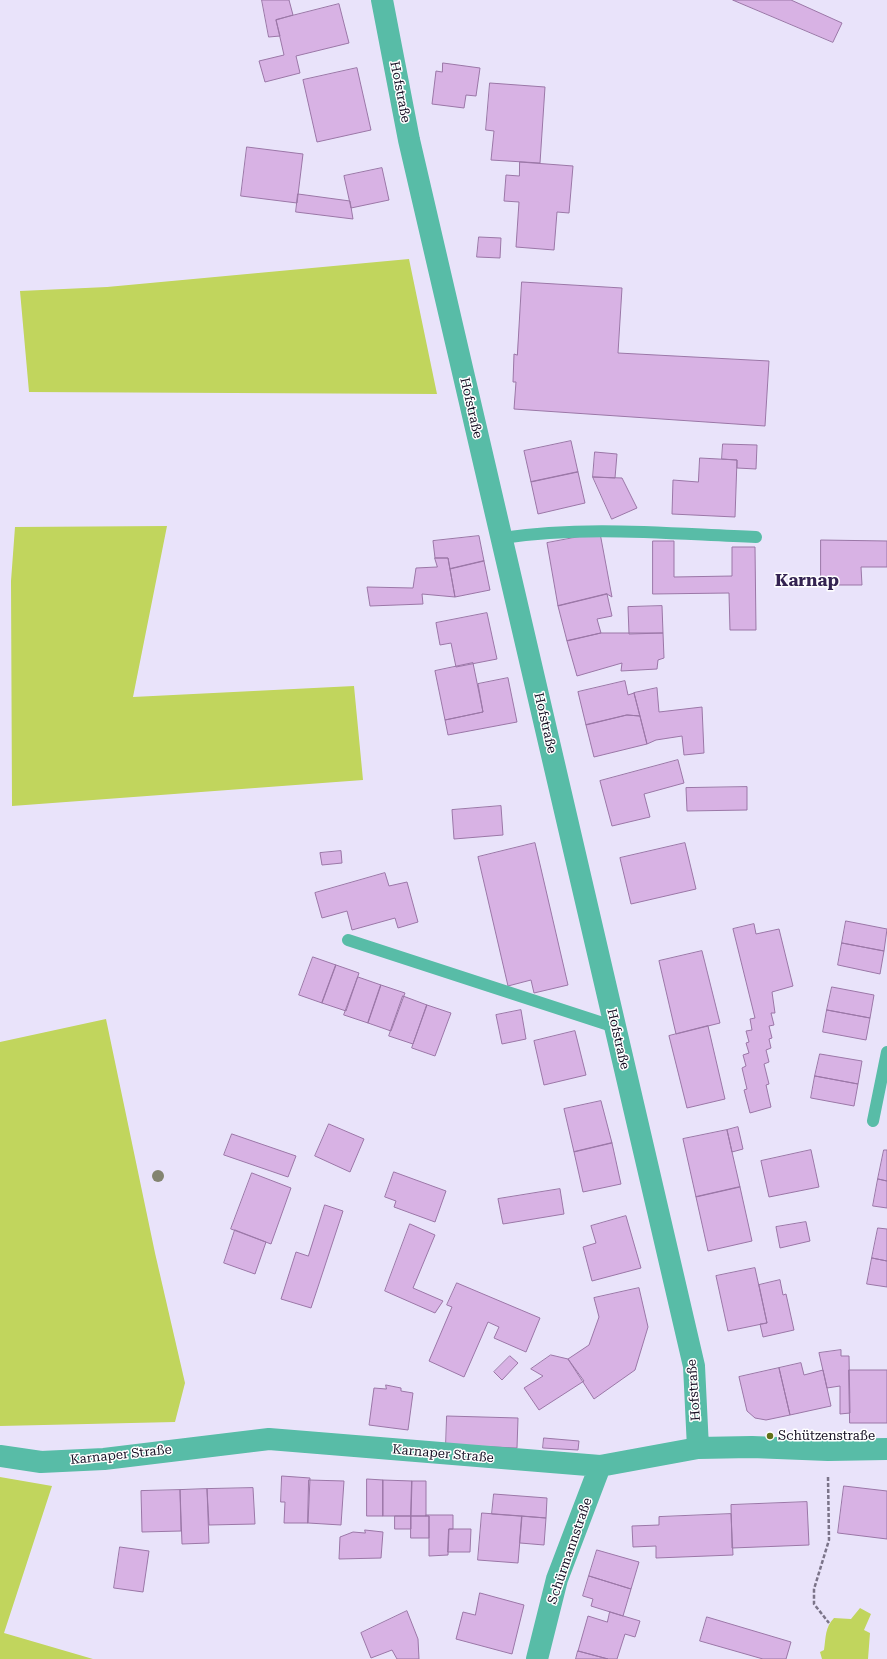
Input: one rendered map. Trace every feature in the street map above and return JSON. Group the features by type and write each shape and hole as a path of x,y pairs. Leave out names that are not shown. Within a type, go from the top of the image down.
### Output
{"street":[{"name":"Hofstraße","path":"382,0 409,140 694,1366 698,1448"},
{"name":"Karnaper Straße","path":"0,1456 41,1462 104,1459 269,1439 600,1466 698,1448 752,1447 828,1450 887,1449"},
{"name":"Schürmannstraße","path":"537,1659 557,1579 600,1466"}],"lane":[{"path":"502,538 535,533 581,531 756,537"},
{"path":"348,940 615,1027"},
{"path":"873,1122 887,1052"}],"path":[{"path":"828,1477 829,1540 814,1589 814,1604 829,1623"}],"green space":[{"path":"409,259 437,394 29,392 20,291 107,287"},
{"path":"167,526 133,697 354,686 363,780 12,806 11,581 15,527"},
{"path":"106,1019 155,1253 185,1383 175,1422 0,1426 0,1042"},
{"path":"0,1477 52,1486 4,1633 93,1659 0,1659"},
{"path":"860,1608 871,1614 864,1630 870,1633 868,1659 822,1659 820,1652 824,1650 826,1632 831,1621 834,1618 851,1619"}],"building":[{"path":"262,0 289,0 293,15 276,20 280,36 269,37"},
{"path":"733,0 791,0 842,23 833,42"},
{"path":"339,4 349,43 296,56 300,73 265,82 259,61 284,55 276,20"},
{"path":"443,63 480,68 476,96 466,95 464,108 432,104 436,71 442,72"},
{"path":"357,68 371,130 317,142 303,80"},
{"path":"490,83 545,87 540,163 491,160 494,131 486,130"},
{"path":"247,147 303,154 297,203 241,196"},
{"path":"520,162 573,166 569,213 557,212 554,250 516,247 519,202 504,201 506,175 519,176"},
{"path":"382,168 389,200 351,208 344,176"},
{"path":"298,194 350,201 353,219 296,212"},
{"path":"479,237 501,238 500,258 477,257"},
{"path":"522,282 622,288 618,353 769,361 765,426 514,409 516,382 513,382 514,354 517,355"},
{"path":"571,441 578,472 531,482 524,451"},
{"path":"723,444 757,445 756,469 737,468 737,460 722,459"},
{"path":"595,452 617,454 615,478 593,477"},
{"path":"700,458 737,460 735,517 672,514 673,480 698,482"},
{"path":"578,472 585,503 538,514 531,482"},
{"path":"593,477 622,478 637,508 612,519"},
{"path":"600,533 612,597 607,594 558,606 547,543"},
{"path":"479,536 484,561 450,569 448,558 435,558 433,541"},
{"path":"821,540 887,541 887,567 861,567 862,585 821,585"},
{"path":"653,541 674,541 674,577 732,576 732,547 755,547 756,630 730,630 729,593 653,594"},
{"path":"435,558 448,558 455,597 422,594 423,604 370,606 367,587 413,588 416,568 437,567"},
{"path":"484,561 490,590 455,597 450,569"},
{"path":"607,594 612,616 597,619 601,633 567,641 558,606"},
{"path":"662,606 663,633 629,634 628,607"},
{"path":"487,613 497,659 456,667 451,643 440,645 436,623"},
{"path":"601,633 663,633 664,658 658,660 657,669 621,671 622,663 577,676 567,641"},
{"path":"473,663 483,712 445,720 435,671"},
{"path":"508,678 517,722 448,735 445,720 483,712 478,684"},
{"path":"625,681 628,695 634,693 640,716 627,715 586,725 578,692"},
{"path":"657,688 659,712 702,707 704,753 684,755 682,736 656,740 647,744 634,693"},
{"path":"627,715 640,716 647,744 594,757 586,725"},
{"path":"678,760 684,783 644,794 650,817 612,826 600,781"},
{"path":"747,787 747,810 687,811 686,788"},
{"path":"501,806 503,835 454,839 452,810"},
{"path":"535,843 568,985 534,993 531,980 508,986 478,857"},
{"path":"685,843 696,889 631,904 620,858"},
{"path":"341,851 342,863 322,865 320,853"},
{"path":"385,873 389,886 407,882 418,922 398,928 395,918 352,930 347,911 322,918 315,893"},
{"path":"846,921 887,929 884,951 842,943"},
{"path":"754,924 756,934 779,929 793,986 772,992 775,1013 771,1013 774,1025 769,1026 772,1038 769,1039 771,1048 766,1050 769,1062 764,1064 769,1084 766,1085 771,1107 750,1113 744,1090 747,1089 742,1068 746,1066 743,1055 749,1053 746,1043 749,1042 746,1031 752,1030 750,1019 755,1018 733,929"},
{"path":"842,943 884,951 880,974 838,965"},
{"path":"702,951 720,1023 676,1034 659,961"},
{"path":"313,957 336,965 322,1003 299,995"},
{"path":"336,965 359,973 346,1011 322,1003"},
{"path":"358,977 381,985 368,1023 344,1015"},
{"path":"381,985 405,993 391,1031 368,1023"},
{"path":"832,987 874,995 870,1018 827,1010"},
{"path":"403,996 427,1005 413,1044 389,1036"},
{"path":"427,1005 451,1013 435,1056 412,1048"},
{"path":"521,1010 526,1039 502,1044 496,1015"},
{"path":"827,1010 870,1018 866,1040 823,1032"},
{"path":"708,1026 725,1099 687,1108 669,1036"},
{"path":"575,1031 586,1075 544,1085 534,1041"},
{"path":"820,1054 862,1061 858,1084 815,1076"},
{"path":"815,1076 858,1084 854,1106 811,1098"},
{"path":"601,1101 612,1143 574,1152 564,1109"},
{"path":"329,1124 364,1139 350,1172 315,1156"},
{"path":"738,1127 743,1149 732,1152 727,1130"},
{"path":"727,1130 740,1187 696,1197 683,1139"},
{"path":"232,1134 296,1156 288,1177 224,1155"},
{"path":"612,1143 621,1184 583,1192 574,1152"},
{"path":"811,1150 819,1187 769,1197 761,1161"},
{"path":"884,1150 887,1150 887,1181 878,1179"},
{"path":"394,1172 446,1191 435,1222 394,1207 396,1201 385,1197"},
{"path":"252,1173 291,1188 271,1244 231,1229"},
{"path":"878,1179 887,1181 887,1208 873,1206"},
{"path":"740,1187 752,1241 708,1251 696,1197"},
{"path":"560,1189 564,1214 503,1224 498,1199"},
{"path":"325,1205 343,1211 311,1308 281,1299 296,1252 308,1256"},
{"path":"626,1216 641,1268 592,1281 583,1247 596,1243 591,1226"},
{"path":"806,1222 810,1241 780,1248 776,1227"},
{"path":"410,1224 435,1235 413,1288 443,1301 435,1313 385,1291"},
{"path":"878,1228 887,1229 887,1261 872,1258"},
{"path":"235,1230 266,1242 255,1274 224,1263"},
{"path":"872,1258 887,1261 887,1287 867,1284"},
{"path":"755,1268 767,1323 728,1331 716,1276"},
{"path":"780,1280 783,1295 786,1294 794,1330 763,1337 760,1324 767,1323 759,1285"},
{"path":"457,1283 540,1318 526,1352 494,1338 499,1327 488,1322 464,1377 429,1361 452,1307 447,1305"},
{"path":"639,1288 648,1327 635,1370 594,1399 568,1359 589,1345 599,1317 594,1298"},
{"path":"841,1350 841,1356 849,1356 850,1413 840,1414 840,1386 827,1388 819,1353"},
{"path":"551,1355 568,1359 584,1381 539,1410 524,1388 543,1376 531,1369"},
{"path":"510,1356 518,1363 502,1380 494,1372"},
{"path":"801,1363 804,1375 823,1370 831,1406 790,1415 779,1368"},
{"path":"779,1368 790,1415 766,1420 755,1418 747,1411 739,1377"},
{"path":"849,1370 887,1370 887,1423 850,1423"},
{"path":"386,1385 401,1388 401,1391 413,1393 408,1430 369,1425 374,1388 386,1389"},
{"path":"447,1416 518,1418 517,1448 446,1445"},
{"path":"544,1438 579,1441 578,1450 543,1448"},
{"path":"282,1476 310,1478 308,1523 284,1523 285,1502 281,1502"},
{"path":"367,1479 383,1480 383,1516 367,1516"},
{"path":"309,1480 344,1481 341,1525 308,1523"},
{"path":"383,1480 412,1481 411,1516 383,1516"},
{"path":"412,1481 426,1481 426,1516 411,1516"},
{"path":"844,1486 887,1491 887,1539 838,1533"},
{"path":"253,1488 255,1524 209,1525 207,1489"},
{"path":"207,1489 209,1543 182,1544 180,1490"},
{"path":"180,1490 181,1531 142,1532 141,1491"},
{"path":"494,1494 547,1498 546,1518 492,1514"},
{"path":"807,1502 809,1545 732,1548 731,1505"},
{"path":"482,1513 522,1516 518,1563 478,1560"},
{"path":"731,1514 733,1555 656,1558 656,1546 633,1547 632,1526 659,1525 659,1517"},
{"path":"426,1515 453,1515 453,1529 449,1529 448,1555 429,1556 429,1516"},
{"path":"395,1516 411,1516 411,1529 395,1529"},
{"path":"411,1516 429,1516 429,1538 411,1538"},
{"path":"522,1516 546,1518 544,1545 520,1543"},
{"path":"449,1529 471,1529 470,1552 448,1552"},
{"path":"365,1530 383,1532 381,1558 339,1559 340,1537 353,1532 365,1533"},
{"path":"120,1547 149,1551 143,1592 114,1588"},
{"path":"597,1550 639,1562 631,1589 589,1576"},
{"path":"589,1576 631,1589 623,1616 591,1606 593,1599 583,1596"},
{"path":"480,1593 524,1605 512,1654 456,1639 463,1612 475,1615"},
{"path":"407,1611 418,1639 419,1659 397,1659 392,1650 371,1658 361,1633"},
{"path":"610,1612 640,1621 635,1637 625,1634 617,1659 608,1659 578,1651 588,1616 607,1622"},
{"path":"707,1617 791,1642 786,1659 763,1659 700,1641"},
{"path":"578,1651 608,1659 576,1659"}],"place":[{"name":"Schützenstraße","path":"770,1436"}],"district":[{"name":"Karnap","path":"807,581"}]}
